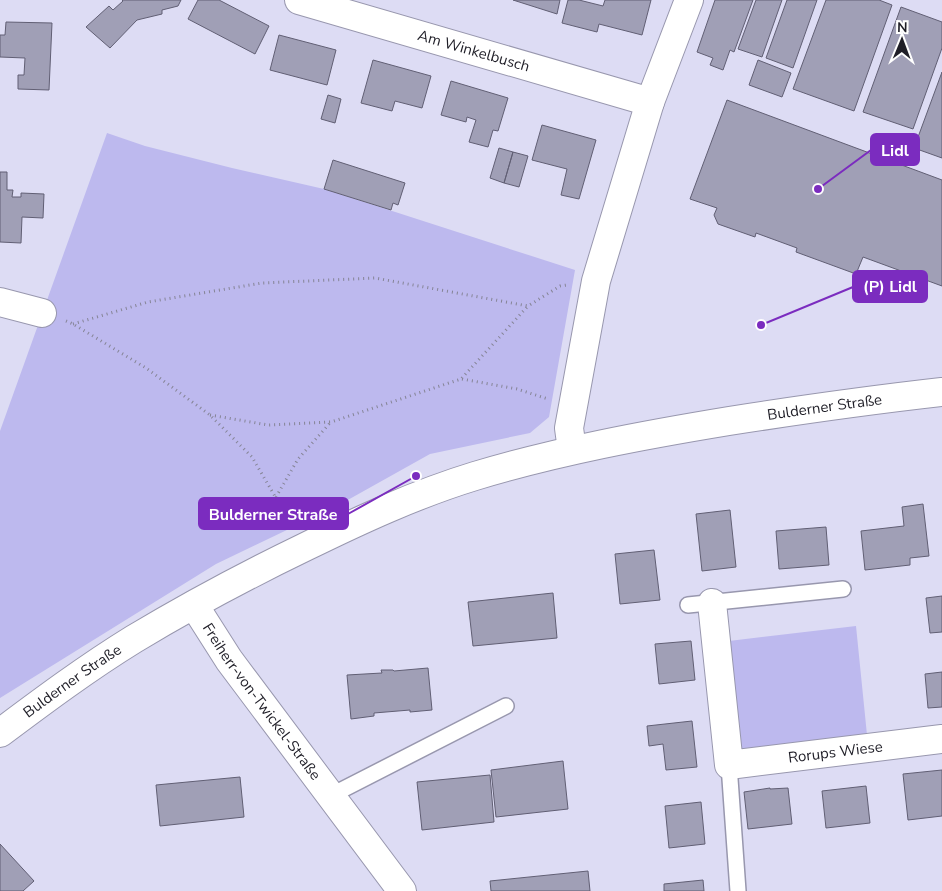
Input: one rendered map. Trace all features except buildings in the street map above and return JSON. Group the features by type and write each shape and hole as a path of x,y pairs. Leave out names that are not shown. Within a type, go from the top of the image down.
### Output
{"street":[{"name":"Am Winkelbusch","path":"300,0 650,102"},
{"path":"572,450 569,428 596,280 650,102 689,0"},
{"path":"0,302 42,313"},
{"name":"Bulderner Straße","path":"0,733 59,689 133,640 194,605 241,579 367,517 420,495 474,476 572,450 666,432 813,408 942,392"},
{"path":"700,604 729,765"},
{"name":"Freiherr-von-Twickel-Straße","path":"194,605 229,660 402,891"},
{"name":"Rorups Wiese","path":"729,765 942,740"}],"lane":[{"path":"700,604 843,589"},
{"path":"330,796 506,706"},
{"path":"729,765 738,891"}],"path":[{"path":"73,324 148,302 262,283 375,278 528,306"},
{"path":"461,379 528,306 560,286 596,280"},
{"path":"42,313 73,324 146,368 210,415 252,457 276,498 288,532"},
{"path":"210,415 268,425 331,422 461,379 517,389 574,408"},
{"path":"276,498 298,459 331,422"}],"shaded area":[{"path":"107,133 145,146 324,189 575,270 549,417 530,433 430,454 337,506 216,564 0,698 0,431"},
{"path":"856,626 867,735 740,750 729,641"}],"place":[{"name":"Lidl","path":"818,189"},
{"name":"(P) Lidl","path":"761,325"},
{"name":"Bulderner Straße","path":"416,476"}]}
